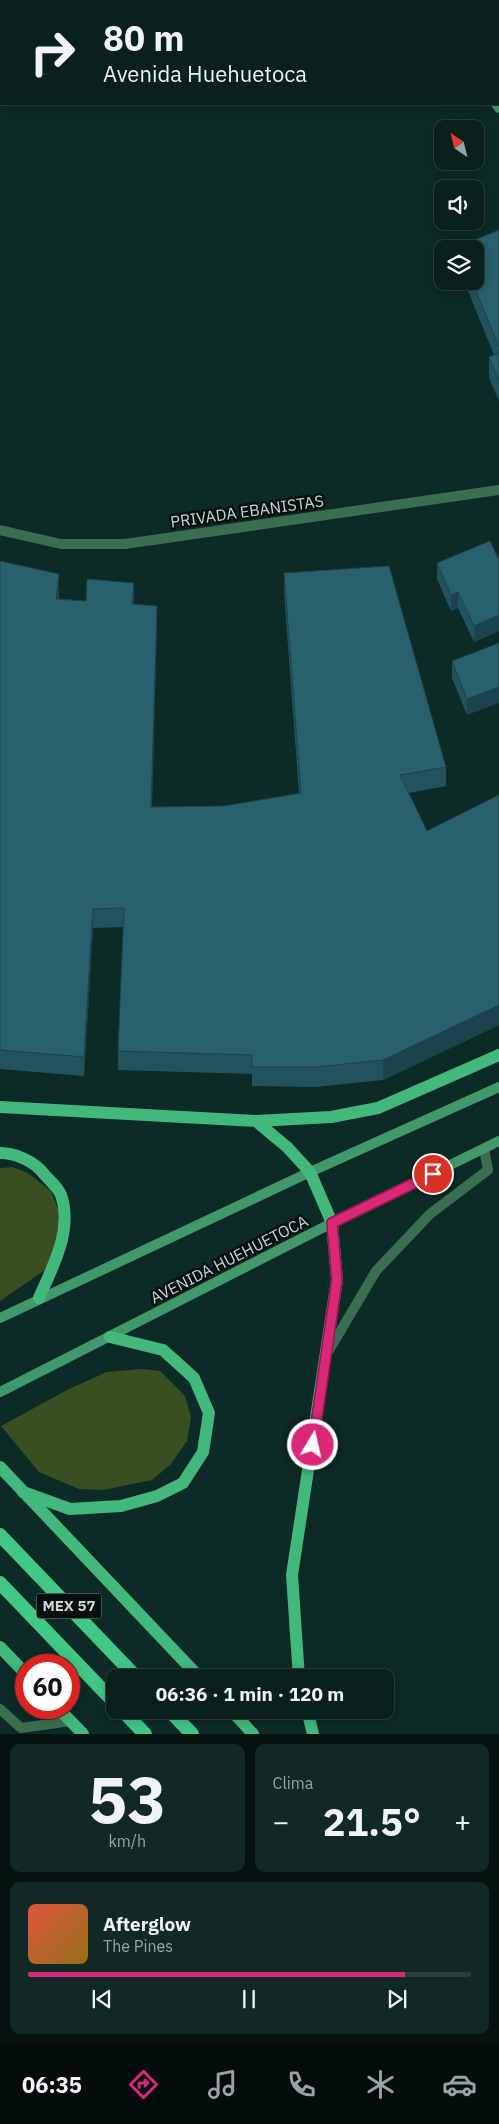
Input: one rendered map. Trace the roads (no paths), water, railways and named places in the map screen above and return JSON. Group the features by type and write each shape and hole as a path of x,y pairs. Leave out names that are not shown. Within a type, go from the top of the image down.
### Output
{"highway":[{"name":"MEX 57","path":"0,1535 128,1669"},
{"name":"MEX 57","path":"0,1583 106,1694"},
{"path":"131,1719 145,1734"},
{"path":"177,1719 192,1734"}],"main road":[{"path":"0,1107 256,1121 331,1117 378,1108 499,1055"},
{"path":"0,1318 310,1172 499,1087"},
{"path":"256,1121 287,1147 310,1172 332,1223 337,1280 292,1575 298,1669"},
{"name":"AVENIDA HUEHUETOCA","path":"0,1392 110,1338 332,1223 499,1142"},
{"path":"0,1153 13,1153 41,1169 61,1193 65,1221 64,1229 59,1252 39,1298"},
{"path":"23,1492 70,1509 121,1506 157,1496 183,1483 203,1452 209,1413 194,1378 163,1350 110,1338"},
{"path":"0,1468 191,1669"},
{"path":"0,1647 15,1663"},
{"path":"240,1719 254,1734"},
{"path":"309,1719 313,1734"},
{"path":"71,1721 84,1734"}],"lane":[{"name":"PRIVADA EBANISTAS","path":"0,530 61,544 125,544 499,490"},
{"path":"327,1353 376,1271 430,1214 488,1170 484,1149"},
{"path":"0,1710 24,1731 71,1721"}]}
